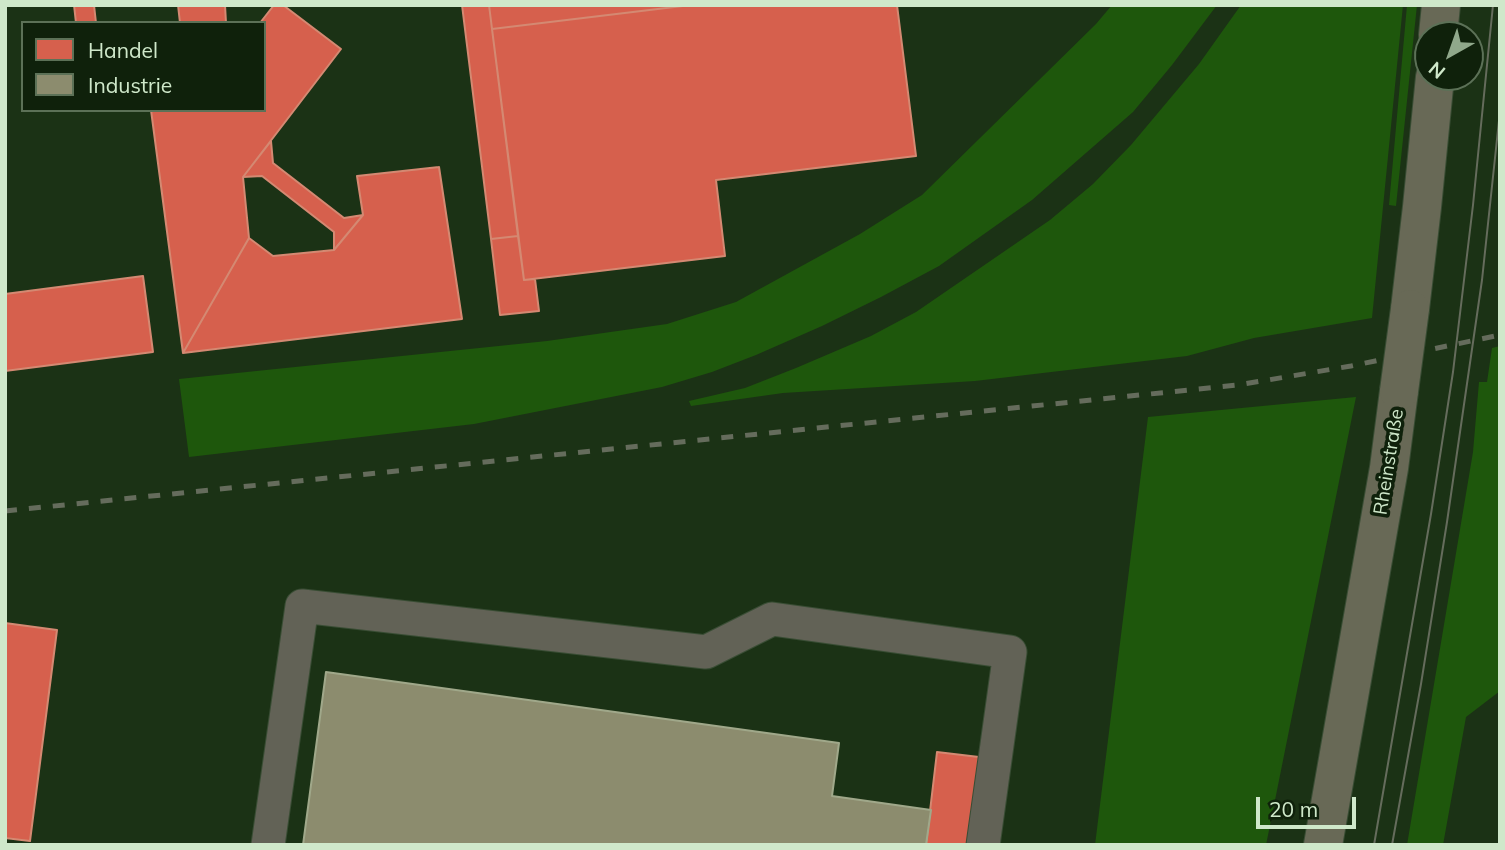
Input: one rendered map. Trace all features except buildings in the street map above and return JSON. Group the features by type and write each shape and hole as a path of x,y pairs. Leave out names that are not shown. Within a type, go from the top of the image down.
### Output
{"main road":[{"name":"Rheinstraße","path":"1323,845 1389,468 1410,309 1434,91"}],"lane":[{"path":"268,845 302,606 706,652 772,619 1010,652 983,845"}],"green space":[{"path":"1112,5 1217,5 1133,112 1032,200 939,266 822,326 712,372 662,387 474,424 189,457 179,379 547,341 667,324 736,302 860,234 922,195 1096,24"},
{"path":"1241,5 1403,5 1372,318 1254,338 1187,356 975,381 783,393 691,406 689,401 745,388 871,336 916,312 1050,220 1093,184 1131,145 1199,64"},
{"path":"1407,5 1417,5 1396,206 1389,205"},
{"path":"1500,346 1500,691 1466,717 1443,845 1407,845 1473,452 1479,382 1487,382 1492,348"},
{"path":"1356,397 1266,845 1095,845 1148,417"}],"tram line":[{"path":"1374,845 1453,372 1493,5"},
{"path":"1392,845 1447,522 1482,280 1500,111"}],"railway":[{"path":"5,511 1238,385 1351,366 1500,335"}]}
